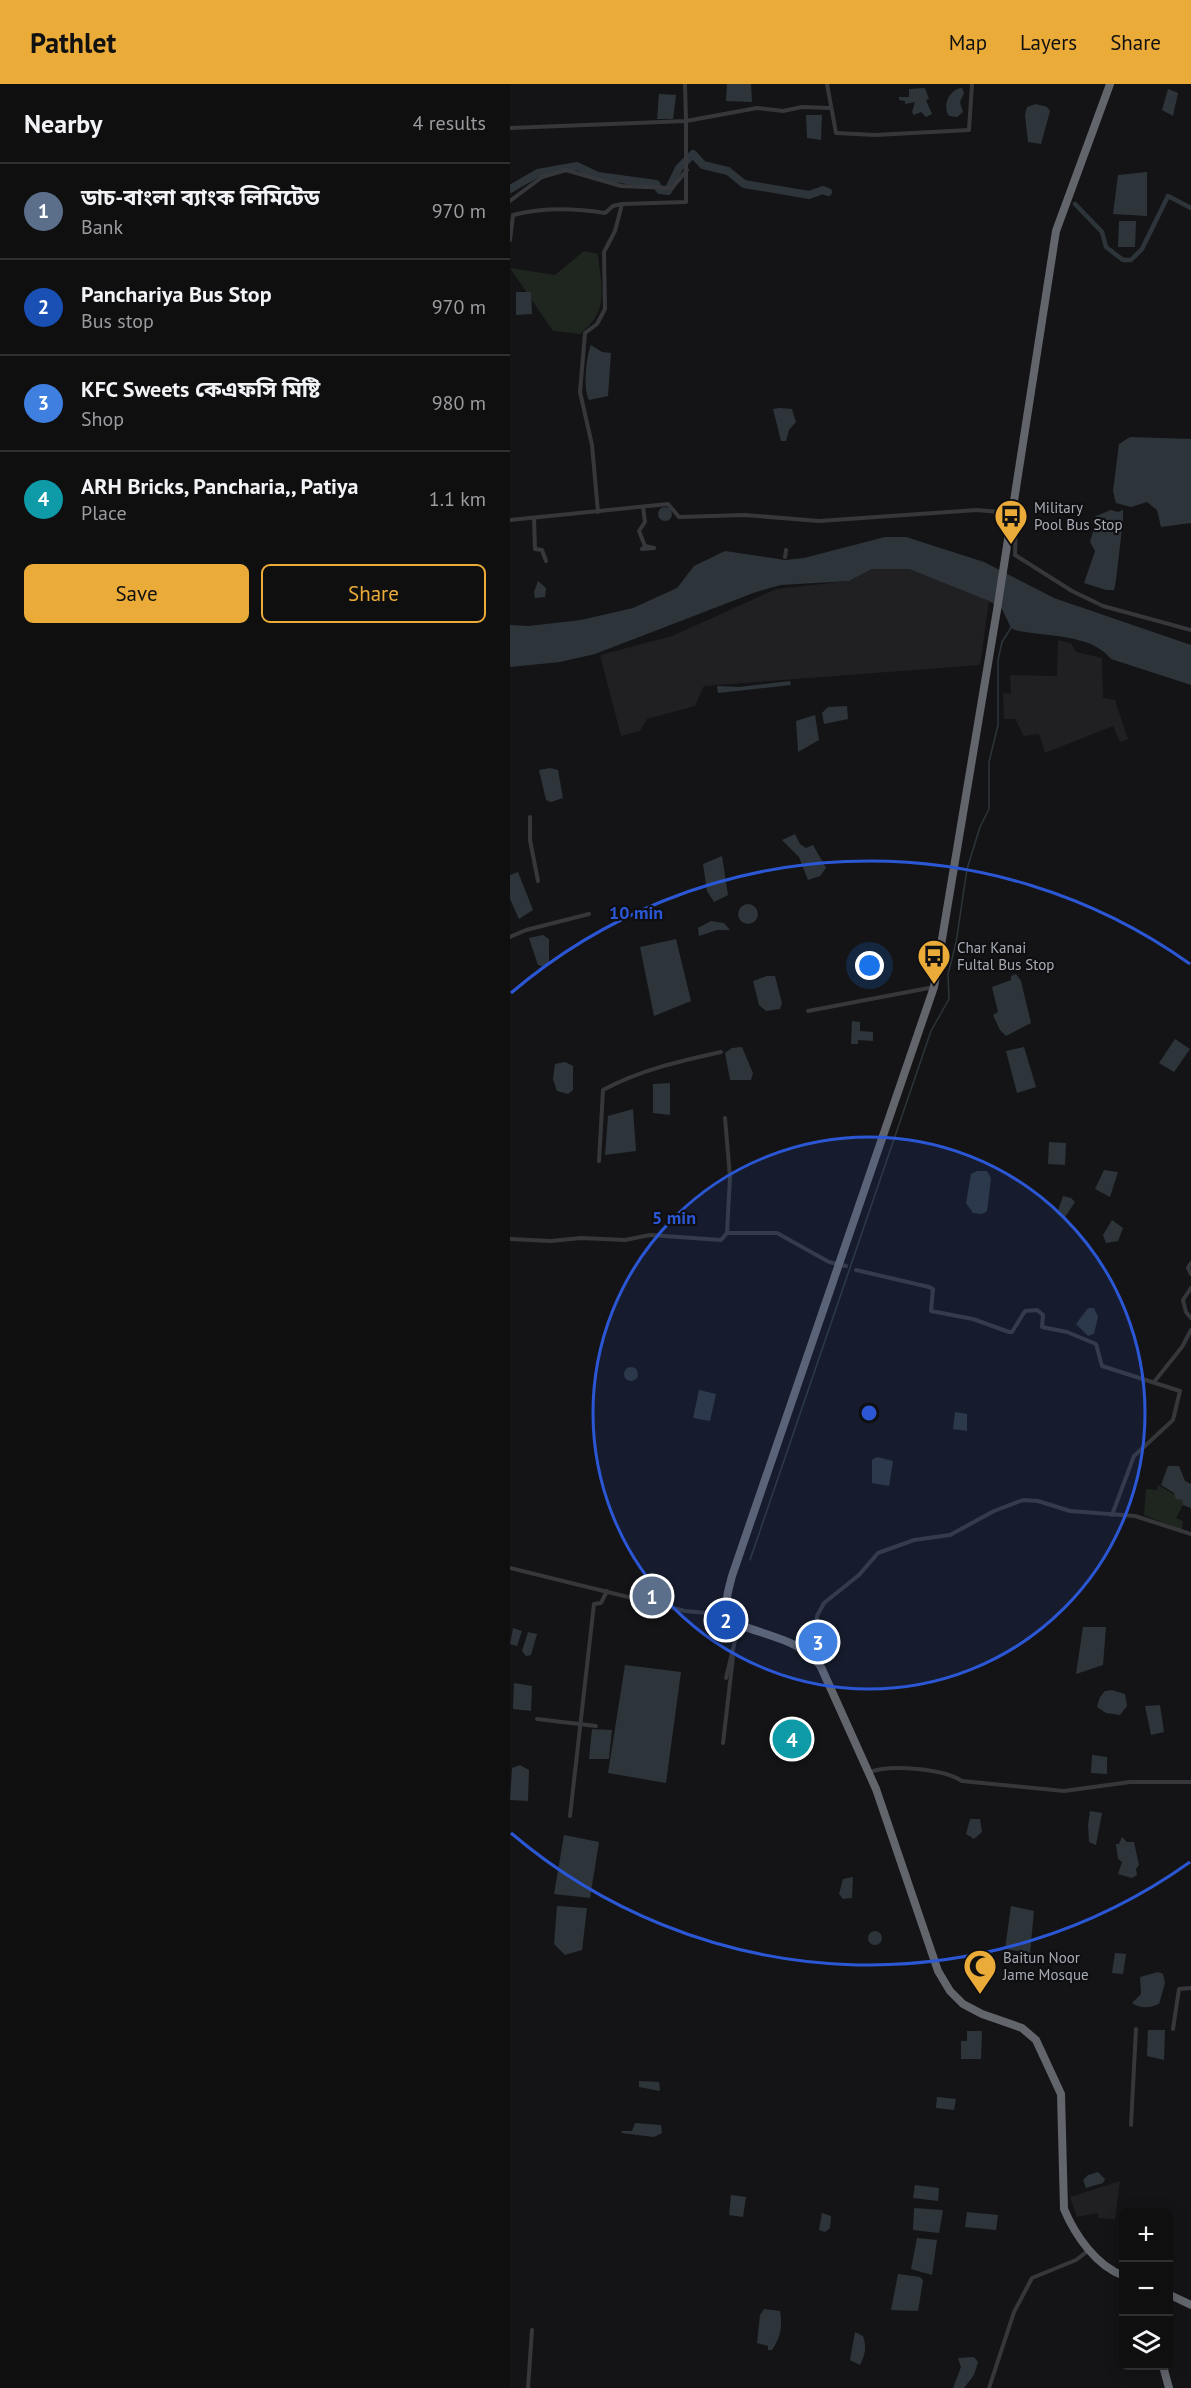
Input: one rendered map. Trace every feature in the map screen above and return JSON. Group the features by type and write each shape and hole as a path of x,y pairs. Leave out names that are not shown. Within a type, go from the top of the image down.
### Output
{"highway":[{"path":"1110,84 1057,225 997,610 934,987 842,1266 732,1576 726,1603 728,1615 739,1624 808,1652 818,1661 869,1772 933,1959 944,1983 956,1998 970,2008 1022,2028 1032,2036 1058,2085 1063,2114 1061,2175 1065,2209 1089,2250 1110,2269 1119,2274"},
{"path":"1173,2296 1191,2305"},
{"path":"1164,2370 1169,2388"}],"street":[{"path":"510,240 513,215 533,210 572,208 605,213 613,206 622,204 686,202 685,84"},
{"path":"827,84 837,134 970,130 972,84"},
{"path":"510,128 686,121 756,108 783,111 802,107 830,108"},
{"path":"510,201 542,177 566,170 621,186 672,188 687,169"},
{"path":"598,512 592,445 580,392 585,333 597,324 605,309 604,252 615,231 622,204"},
{"path":"510,520 668,504 679,517 701,518 744,515 819,521 977,510 1011,513 1016,524 1015,555 1072,591 1103,606 1191,630"},
{"path":"643,507 645,522 639,531 645,546"},
{"path":"534,518 536,549 542,550 546,561"},
{"path":"785,557 786,550"},
{"path":"530,818 533,859 538,881"},
{"path":"510,937 526,930 589,914"},
{"path":"808,1011 934,987"},
{"path":"599,1161 603,1090 625,1078 673,1062 721,1052"},
{"path":"510,1239 625,1240 650,1235 721,1240 727,1233 730,1177 725,1118"},
{"path":"727,1233 777,1233 842,1266"},
{"path":"1191,1263 1188,1268 1191,1274"},
{"path":"856,1270 929,1287 933,1289 931,1311 973,1319 1009,1332 1012,1332 1025,1311 1037,1310 1043,1315 1042,1327 1066,1332 1095,1344 1102,1366 1180,1391 1173,1420 1134,1456 1112,1515"},
{"path":"1191,1288 1183,1299 1186,1312 1191,1317"},
{"path":"1154,1382 1182,1347 1191,1329"},
{"path":"808,1652 812,1646 817,1616 824,1603 859,1575 878,1553 914,1540 950,1535 994,1511 1023,1500 1038,1500 1070,1511 1143,1517 1191,1534"},
{"path":"510,1568 686,1611 728,1615"},
{"path":"570,1816 594,1604 601,1603 607,1591"},
{"path":"723,1743 739,1624"},
{"path":"726,1678 733,1657"},
{"path":"537,1719 596,1726"},
{"path":"869,1772 882,1768 931,1771 952,1775 962,1781 1064,1791 1130,1782 1191,1782"},
{"path":"1173,2029 1179,1989 1191,1989"},
{"path":"1131,2125 1137,2029"},
{"path":"989,2388 1014,2312 1032,2278 1076,2260 1089,2250"},
{"path":"528,2388 532,2330"}],"shaded area":[{"path":"727,84 751,84 752,102 726,101"},
{"path":"925,88 929,99 926,100 932,114 926,117 921,112 914,115 912,112 915,102 905,104 905,101 899,100 899,97 909,97 909,89"},
{"path":"962,88 964,93 960,102 963,112 957,117 949,116 946,108 948,99 954,91"},
{"path":"1168,89 1178,93 1173,116 1162,110"},
{"path":"659,94 676,95 673,119 657,119"},
{"path":"1036,104 1047,107 1050,111 1041,144 1028,142 1025,115 1027,107"},
{"path":"806,115 822,115 821,140 807,138"},
{"path":"1147,172 1147,216 1113,214 1118,175"},
{"path":"1119,221 1136,221 1135,247 1118,247"},
{"path":"584,251 598,254 602,288 600,307 590,325 580,334 553,331 510,268 555,275"},
{"path":"516,292 531,292 532,314 516,315"},
{"path":"591,345 602,352 611,353 608,396 589,400 586,373"},
{"path":"773,409 792,409 796,422 789,430 786,441 781,441"},
{"path":"1130,437 1191,439 1191,523 1161,527 1157,510 1147,502 1131,507 1116,503 1113,491 1119,444"},
{"path":"662,507 668,507 672,514 668,521 662,521 658,517 658,511"},
{"path":"1111,510 1118,512 1123,510 1123,520 1114,590 1106,590 1084,583 1095,551 1090,542 1095,525 1092,522 1096,516"},
{"path":"885,537 906,537 984,562 1054,598 1191,645 1191,685 1111,659 1092,644 1066,637 1015,630 1011,628 1002,609 989,601 909,569 872,569 849,581 781,585 756,592 595,654 560,662 510,667 510,625 529,626 581,620 633,608 677,588 694,566 725,551 785,560 804,558"},
{"path":"872,569 909,569 989,601 980,665 704,686 695,706 647,719 640,731 621,736 600,655 672,636 776,589 849,581"},
{"path":"538,581 546,588 545,597 535,598 534,592"},
{"path":"1058,640 1071,643 1076,652 1102,658 1103,698 1115,700 1128,739 1120,742 1113,726 1045,753 1039,734 1024,736 1015,719 1004,719 1003,693 1011,694 1010,675 1057,676"},
{"path":"790,681 791,685 718,693 717,686 739,687"},
{"path":"847,706 848,719 824,724 822,713 828,707"},
{"path":"815,715 819,740 798,752 796,721"},
{"path":"550,768 558,770 563,798 551,802 546,800 539,770"},
{"path":"795,834 800,844 806,848 813,845 826,868 820,876 808,880 799,857 782,840"},
{"path":"722,856 728,895 714,902 707,891 703,864"},
{"path":"518,872 533,910 519,919 510,899 510,875"},
{"path":"748,904 755,907 758,914 755,921 748,924 741,921 738,914 741,907"},
{"path":"711,921 724,923 730,930 717,930 699,936 698,928"},
{"path":"543,935 549,939 549,964 546,967 538,965 529,938"},
{"path":"676,939 691,1001 654,1016 640,947"},
{"path":"1016,974 1021,981 1031,1023 1006,1036 1000,1030 993,1015 998,1012 992,987 1011,980 1011,976"},
{"path":"775,976 782,1003 780,1009 766,1011 759,1005 753,981"},
{"path":"852,1021 860,1022 860,1031 873,1032 873,1041 858,1040 858,1044 851,1044"},
{"path":"1175,1039 1190,1049 1174,1072 1159,1063"},
{"path":"742,1047 753,1073 751,1080 730,1080 725,1053 732,1048"},
{"path":"1024,1047 1036,1087 1017,1093 1006,1051"},
{"path":"565,1062 573,1066 573,1090 568,1094 557,1091 553,1079 555,1064"},
{"path":"670,1083 670,1115 653,1113 653,1084"},
{"path":"633,1109 636,1151 605,1155 608,1116"},
{"path":"1049,1142 1066,1143 1065,1165 1048,1164"},
{"path":"1104,1170 1118,1172 1110,1197 1095,1189"},
{"path":"977,1171 987,1171 991,1178 987,1211 982,1214 973,1213 966,1203 971,1174"},
{"path":"1063,1196 1075,1202 1065,1217 1057,1214"},
{"path":"1112,1220 1123,1228 1118,1241 1106,1243 1103,1235"},
{"path":"1088,1308 1094,1308 1098,1317 1094,1334 1088,1336 1076,1324"},
{"path":"628,1367 634,1367 638,1374 634,1381 628,1381 624,1377 624,1371"},
{"path":"699,1390 716,1394 710,1421 693,1418"},
{"path":"955,1412 967,1414 967,1431 953,1429"},
{"path":"877,1457 893,1461 889,1486 872,1483 872,1460"},
{"path":"1168,1466 1179,1466 1185,1481 1191,1484 1191,1508 1183,1505 1182,1500 1176,1499 1174,1493 1161,1485"},
{"path":"1158,1485 1182,1499 1183,1505 1176,1518 1183,1521 1182,1530 1144,1515 1146,1489 1157,1490"},
{"path":"1083,1627 1106,1627 1103,1665 1076,1674"},
{"path":"513,1628 522,1631 517,1646 510,1644"},
{"path":"528,1632 537,1634 531,1655 526,1656 522,1651"},
{"path":"625,1665 681,1672 666,1783 608,1773"},
{"path":"514,1683 532,1686 531,1711 513,1709"},
{"path":"1112,1690 1125,1694 1127,1706 1120,1715 1106,1713 1097,1707 1105,1691"},
{"path":"1160,1705 1164,1732 1151,1735 1145,1706"},
{"path":"592,1729 612,1730 609,1759 589,1759"},
{"path":"1092,1755 1107,1757 1107,1774 1091,1773"},
{"path":"520,1765 529,1770 528,1801 510,1800 512,1768"},
{"path":"1090,1811 1102,1813 1096,1845 1089,1842"},
{"path":"970,1819 980,1819 982,1832 974,1839 966,1834"},
{"path":"564,1835 599,1842 590,1898 554,1894"},
{"path":"1122,1837 1127,1842 1134,1842 1139,1865 1136,1869 1137,1875 1132,1878 1118,1874 1122,1862 1118,1859 1116,1844 1119,1844"},
{"path":"853,1877 852,1898 843,1899 839,1894 843,1879"},
{"path":"557,1906 587,1908 582,1950 565,1955 554,1944"},
{"path":"1011,1906 1034,1911 1030,1953 1005,1949"},
{"path":"875,1931 880,1933 882,1938 880,1943 875,1945 870,1943 868,1938 870,1933"},
{"path":"1115,1953 1126,1954 1123,1974 1112,1973"},
{"path":"1158,1972 1163,1974 1165,1983 1159,2004 1145,2007 1132,2003 1141,1994 1140,1977"},
{"path":"1148,2030 1165,2030 1164,2060 1147,2056"},
{"path":"967,2031 982,2031 981,2059 961,2059 961,2041 967,2041"},
{"path":"639,2081 659,2082 660,2091 639,2087"},
{"path":"937,2097 956,2099 954,2110 936,2108"},
{"path":"635,2123 661,2125 662,2133 654,2137 621,2133 632,2131"},
{"path":"1098,2172 1105,2179 1103,2183 1086,2188 1083,2180 1088,2175"},
{"path":"1120,2181 1115,2219 1098,2218 1098,2213 1077,2217 1070,2197"},
{"path":"915,2185 939,2188 938,2201 913,2198"},
{"path":"731,2195 746,2197 743,2217 729,2215"},
{"path":"914,2208 943,2210 939,2233 913,2230"},
{"path":"967,2212 998,2215 996,2230 965,2227"},
{"path":"822,2213 831,2216 830,2228 825,2232 819,2230"},
{"path":"917,2238 937,2240 932,2275 911,2269"},
{"path":"898,2274 920,2277 923,2280 918,2311 891,2310"},
{"path":"764,2309 780,2311 780,2332 772,2350 768,2350 768,2346 757,2343 760,2315"},
{"path":"855,2332 863,2336 865,2344 860,2365 850,2360"},
{"path":"974,2357 978,2362 974,2375 964,2388 953,2388 961,2367 958,2358"}],"waterway":[{"path":"510,189 538,173 577,166 598,176 656,184 660,190 668,191 679,168 693,154 703,165 728,171 744,184 809,195 823,190 828,192"},
{"path":"1075,204 1102,232 1106,247 1123,260 1131,260 1142,249 1168,196 1191,208"},
{"path":"750,1560 931,1031 949,999 948,974 956,943 967,869 980,827 989,809 989,762 998,725 998,660 1002,642 1012,626"}],"place":[{"name":"Military Pool Bus Stop","path":"1011,545"},
{"name":"Char Kanai Fultal Bus Stop","path":"934,985"},
{"name":"ডাচ-বাংলা ব্যাংক লিমিটেড","path":"652,1596"},
{"name":"Panchariya Bus Stop","path":"726,1620"},
{"name":"KFC Sweets কেএফসি মিষ্টি","path":"818,1642"},
{"name":"ARH Bricks, Pancharia,, Patiya","path":"792,1739"},
{"name":"Baitun Noor Jame Mosque","path":"980,1995"}]}
